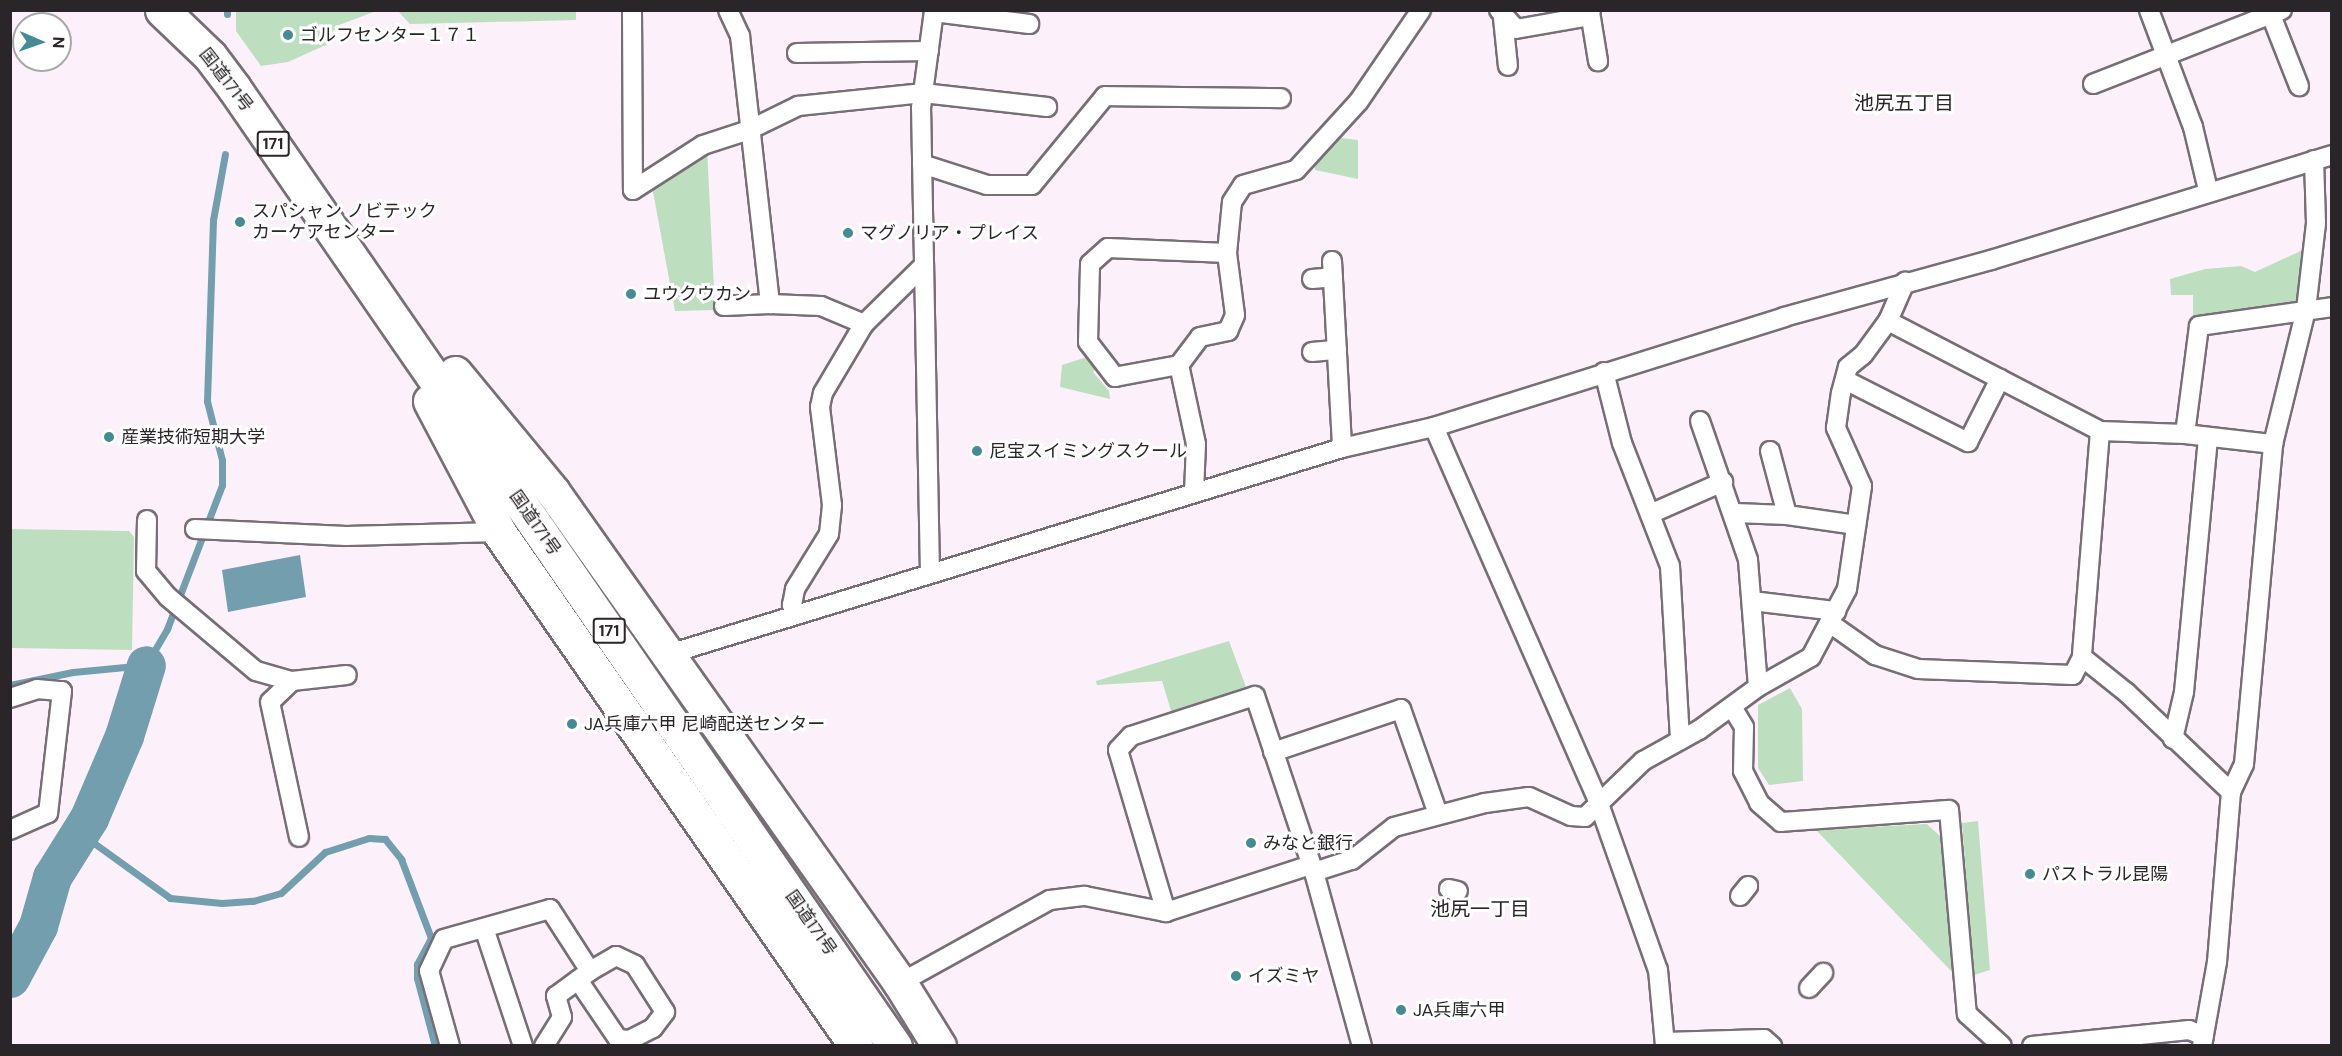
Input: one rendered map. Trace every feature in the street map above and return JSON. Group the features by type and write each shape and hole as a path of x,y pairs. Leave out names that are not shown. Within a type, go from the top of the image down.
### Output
{"highway":[{"name":"国道171号","path":"162,10 218,66 895,1046"},
{"path":"372,287 499,532 856,1046"},
{"path":"372,287 448,364 553,492 900,983 939,1046"}],"street":[{"path":"632,10 633,190 703,145 749,130 798,106 923,93 1047,106"},
{"path":"728,10 740,36 770,304"},
{"path":"1227,253 1108,248 1090,264 1088,342 1115,376 1179,365 1200,337 1228,331 1235,315 1227,253 1232,202 1243,185 1296,170 1359,100 1421,10"},
{"path":"2149,10 2193,127 2208,190"},
{"path":"930,574 922,164 923,93 934,11 1029,24"},
{"path":"1501,14 1516,29 1586,17 1590,11"},
{"path":"1590,11 1598,61"},
{"path":"2093,84 2274,12 2299,86"},
{"path":"1501,14 1508,66"},
{"path":"797,53 928,51"},
{"path":"922,164 987,185 1032,185 1105,96 1281,98"},
{"path":"669,654 1342,448 1434,427 1604,372 1905,282 1991,260 2208,190 2331,154"},
{"path":"2032,1046 2189,1030 2203,1041 2217,962 2231,792 2244,764 2273,444 2306,310 2316,223 2314,160"},
{"path":"796,615 792,605 795,589 829,534 831,514 820,406 842,357 864,324 924,265"},
{"path":"1312,279 1332,269 1342,448"},
{"path":"900,983 1050,900 1085,896 1166,912 1313,868 1352,860 1394,827 1438,814 1529,797 1580,819 1642,761 1732,707 1758,687 1811,657 1834,618 1847,589 1863,486 1836,428 1848,367 1863,356 1888,321 1905,282"},
{"path":"724,306 770,304 821,306 864,324"},
{"path":"2185,434 2199,326 2331,307"},
{"path":"1888,321 2100,431 2185,434 2273,444"},
{"path":"1312,352 1336,350"},
{"path":"1179,365 1196,444 1194,493"},
{"path":"1604,372 1622,443 1670,566 1680,740"},
{"path":"1845,380 1968,442 2000,379"},
{"path":"1700,421 1735,513 1748,560 1758,687"},
{"path":"1434,427 1598,801 1658,970 1665,1044 1764,1039 1772,1046"},
{"path":"1752,601 1834,618 1875,655 1918,669 2073,675 2082,657 2100,431"},
{"path":"2173,739 2184,692 2208,437"},
{"path":"1770,451 1787,515"},
{"path":"1650,514 1723,482"},
{"path":"1735,513 1787,515 1856,525"},
{"path":"147,520 146,571 168,597 256,671 292,681 347,675"},
{"path":"195,529 346,536 499,532"},
{"path":"2082,657 2127,693 2231,792"},
{"path":"292,681 270,702 299,837"},
{"path":"10,698 36,689 62,691 48,813 10,830"},
{"path":"1166,912 1118,750 1131,736 1255,696 1313,868 1362,1046"},
{"path":"1732,707 1744,727 1743,771 1759,803 1781,822 1949,810 1967,1014 2002,1046"},
{"path":"1273,752 1401,709 1438,814"},
{"path":"450,1046 429,971 444,939 550,909 584,975 618,1039 629,1040 653,1028 665,1012 635,965 616,956 584,975 556,996 562,1017 544,1046"},
{"path":"484,928 523,1046"},
{"path":"1809,988 1823,973"}],"green space":[{"name":"ゴルフセンター１７１","path":"236,10 376,11 334,27 339,39 288,62 261,66 236,31"},
{"name":"ゴルフセンター１７１","path":"576,10 576,20 410,24 398,11"},
{"path":"1341,138 1358,140 1358,179 1315,170 1315,165"},
{"path":"707,148 715,310 675,311 651,181"},
{"path":"2305,249 2300,302 2294,308 2193,317 2193,295 2171,295 2170,279 2205,269 2241,266 2255,272"},
{"path":"1087,357 1096,369 1093,372 1109,391 1110,399 1060,387 1062,365"},
{"path":"11,529 129,531 134,537 132,650 11,648"},
{"path":"1229,641 1246,687 1237,696 1172,714 1162,681 1097,685 1096,681"},
{"path":"1790,688 1802,709 1803,781 1769,785 1758,768 1758,705"},
{"path":"1978,821 1990,970 1974,975 1962,823"},
{"path":"1927,824 1940,836 1953,973 1816,830"}],"water":[{"path":"300,555 306,597 228,612 222,570"}],"waterway":[{"path":"10,685 73,672 146,665 167,629 222,485 222,460 207,401 213,220 225,154"},
{"path":"10,978 38,926 52,877 89,818 124,736 146,665"},
{"path":"80,833 170,898 222,903 253,901 281,893 325,852 369,838 385,839 401,859 431,938 417,964 417,978 435,1046"}],"place":[{"name":"ゴルフセンター１７１","path":"288,35"},
{"name":"スパシャン ノビテック カーケアセンター","path":"240,222"},
{"name":"マグノリア・プレイス","path":"848,233"},
{"name":"ユウクウカン","path":"631,294"},
{"name":"産業技術短期大学","path":"109,437"},
{"name":"尼宝スイミングスクール","path":"977,451"},
{"name":"JA兵庫六甲 尼崎配送センター","path":"572,724"},
{"name":"みなと銀行","path":"1251,843"},
{"name":"パストラル昆陽","path":"2030,874"},
{"name":"イズミヤ","path":"1236,976"},
{"name":"JA兵庫六甲","path":"1401,1010"}],"district":[{"name":"池尻五丁目","path":"1904,103"},
{"name":"池尻一丁目","path":"1480,909"}]}
